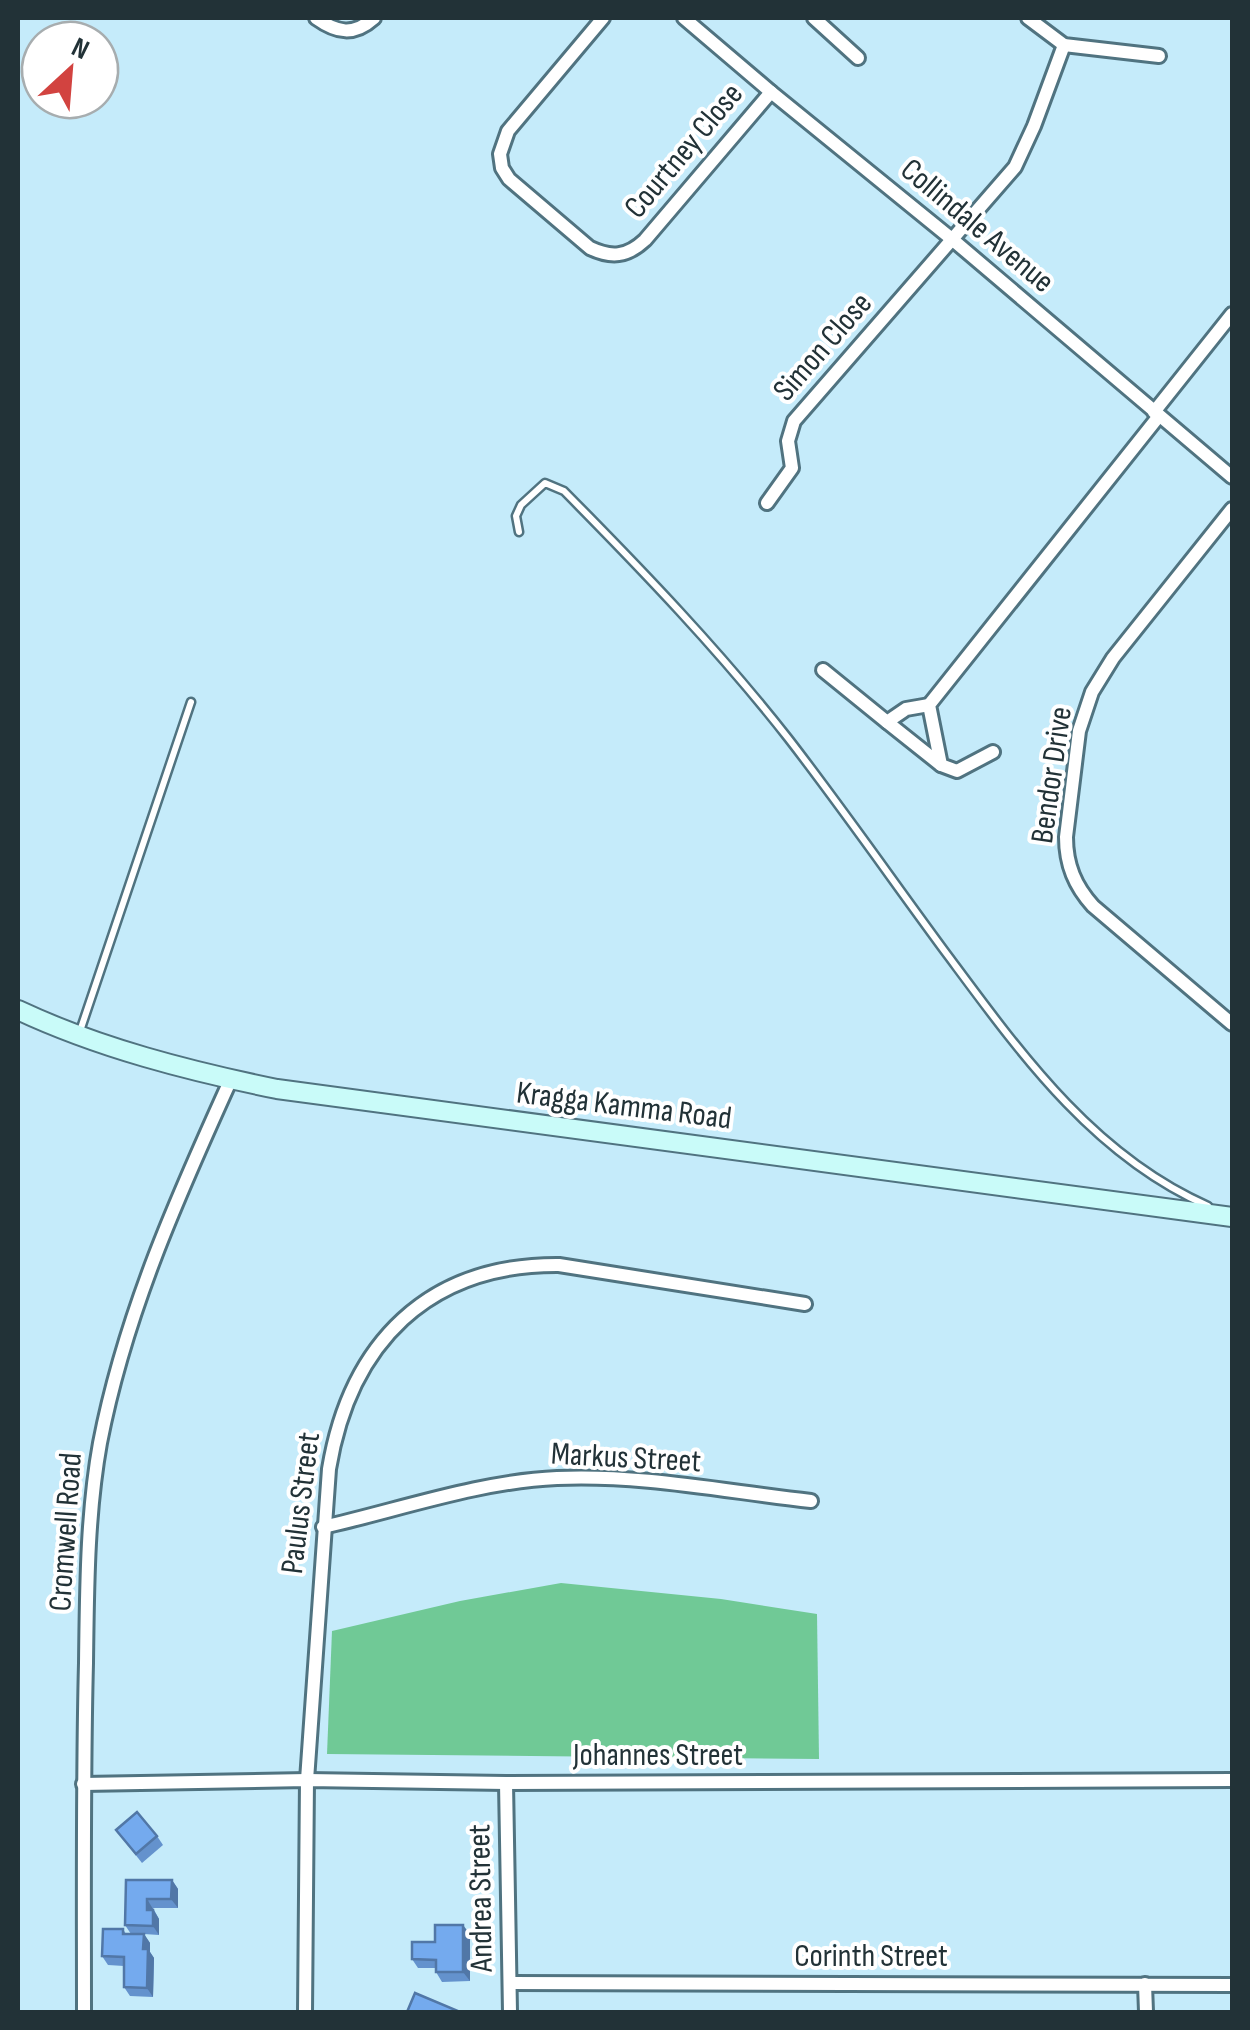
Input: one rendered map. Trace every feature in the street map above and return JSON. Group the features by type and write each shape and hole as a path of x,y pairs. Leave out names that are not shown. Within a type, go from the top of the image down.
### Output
{"main road":[{"name":"Kragga Kamma Road","path":"18,1010 78,1035 231,1080 367,1102 1232,1217"}],"street":[{"path":"316,18 333,29 347,32 362,29 374,18"},
{"name":"Courtney Close","path":"603,18 508,131 500,154 509,179 590,248 604,255 634,251 770,92"},
{"path":"814,18 858,58"},
{"path":"1028,18 1064,45 1158,56"},
{"name":"Collindale Avenue","path":"692,20 770,92 953,240 1232,477"},
{"name":"Simon Close","path":"767,503 792,468 788,432 794,422 953,240 1024,151 1064,45"},
{"path":"887,722 906,709 929,706 1232,314"},
{"name":"Bendor Drive","path":"1232,509 1112,658 1092,692 1079,731 1066,853 1075,883 1093,906 1232,1024"},
{"path":"823,670 941,765 958,771 993,752"},
{"path":"929,706 941,765"},
{"name":"Cromwell Road","path":"84,2012 90,1532 100,1446 113,1386 148,1269 231,1080"},
{"name":"Paulus Street","path":"305,2012 307,1780 323,1527 336,1427 358,1376 382,1338 424,1302 469,1279 522,1265 559,1266 805,1304"},
{"name":"Markus Street","path":"323,1527 514,1483 556,1478 641,1481 811,1501"},
{"name":"Johannes Street","path":"84,1784 307,1780 1232,1780"},
{"name":"Andrea Street","path":"506,1783 510,2012"},
{"name":"Corinth Street","path":"510,1983 1232,1985"},
{"path":"1145,1984 1146,2012"}],"lane":[{"path":"520,532 516,516 520,505 535,490 545,483 564,491 668,596 787,736 1046,1083 1107,1143 1176,1190 1232,1217"},
{"path":"78,1035 191,702"}],"green space":[{"path":"561,1583 721,1599 817,1614 819,1759 327,1754 332,1631 460,1601"}],"building":[{"path":"137,1812 157,1836 136,1854 116,1830"},
{"path":"126,1880 172,1880 171,1899 147,1899 147,1910 153,1910 153,1926 125,1925"},
{"path":"435,1925 463,1925 463,1972 436,1972 436,1960 412,1959 412,1942 435,1942"},
{"path":"103,1929 144,1934 143,1949 148,1949 147,1988 124,1987 124,1957 102,1956"},
{"path":"415,1993 458,2011 458,2012 407,2012"}]}
